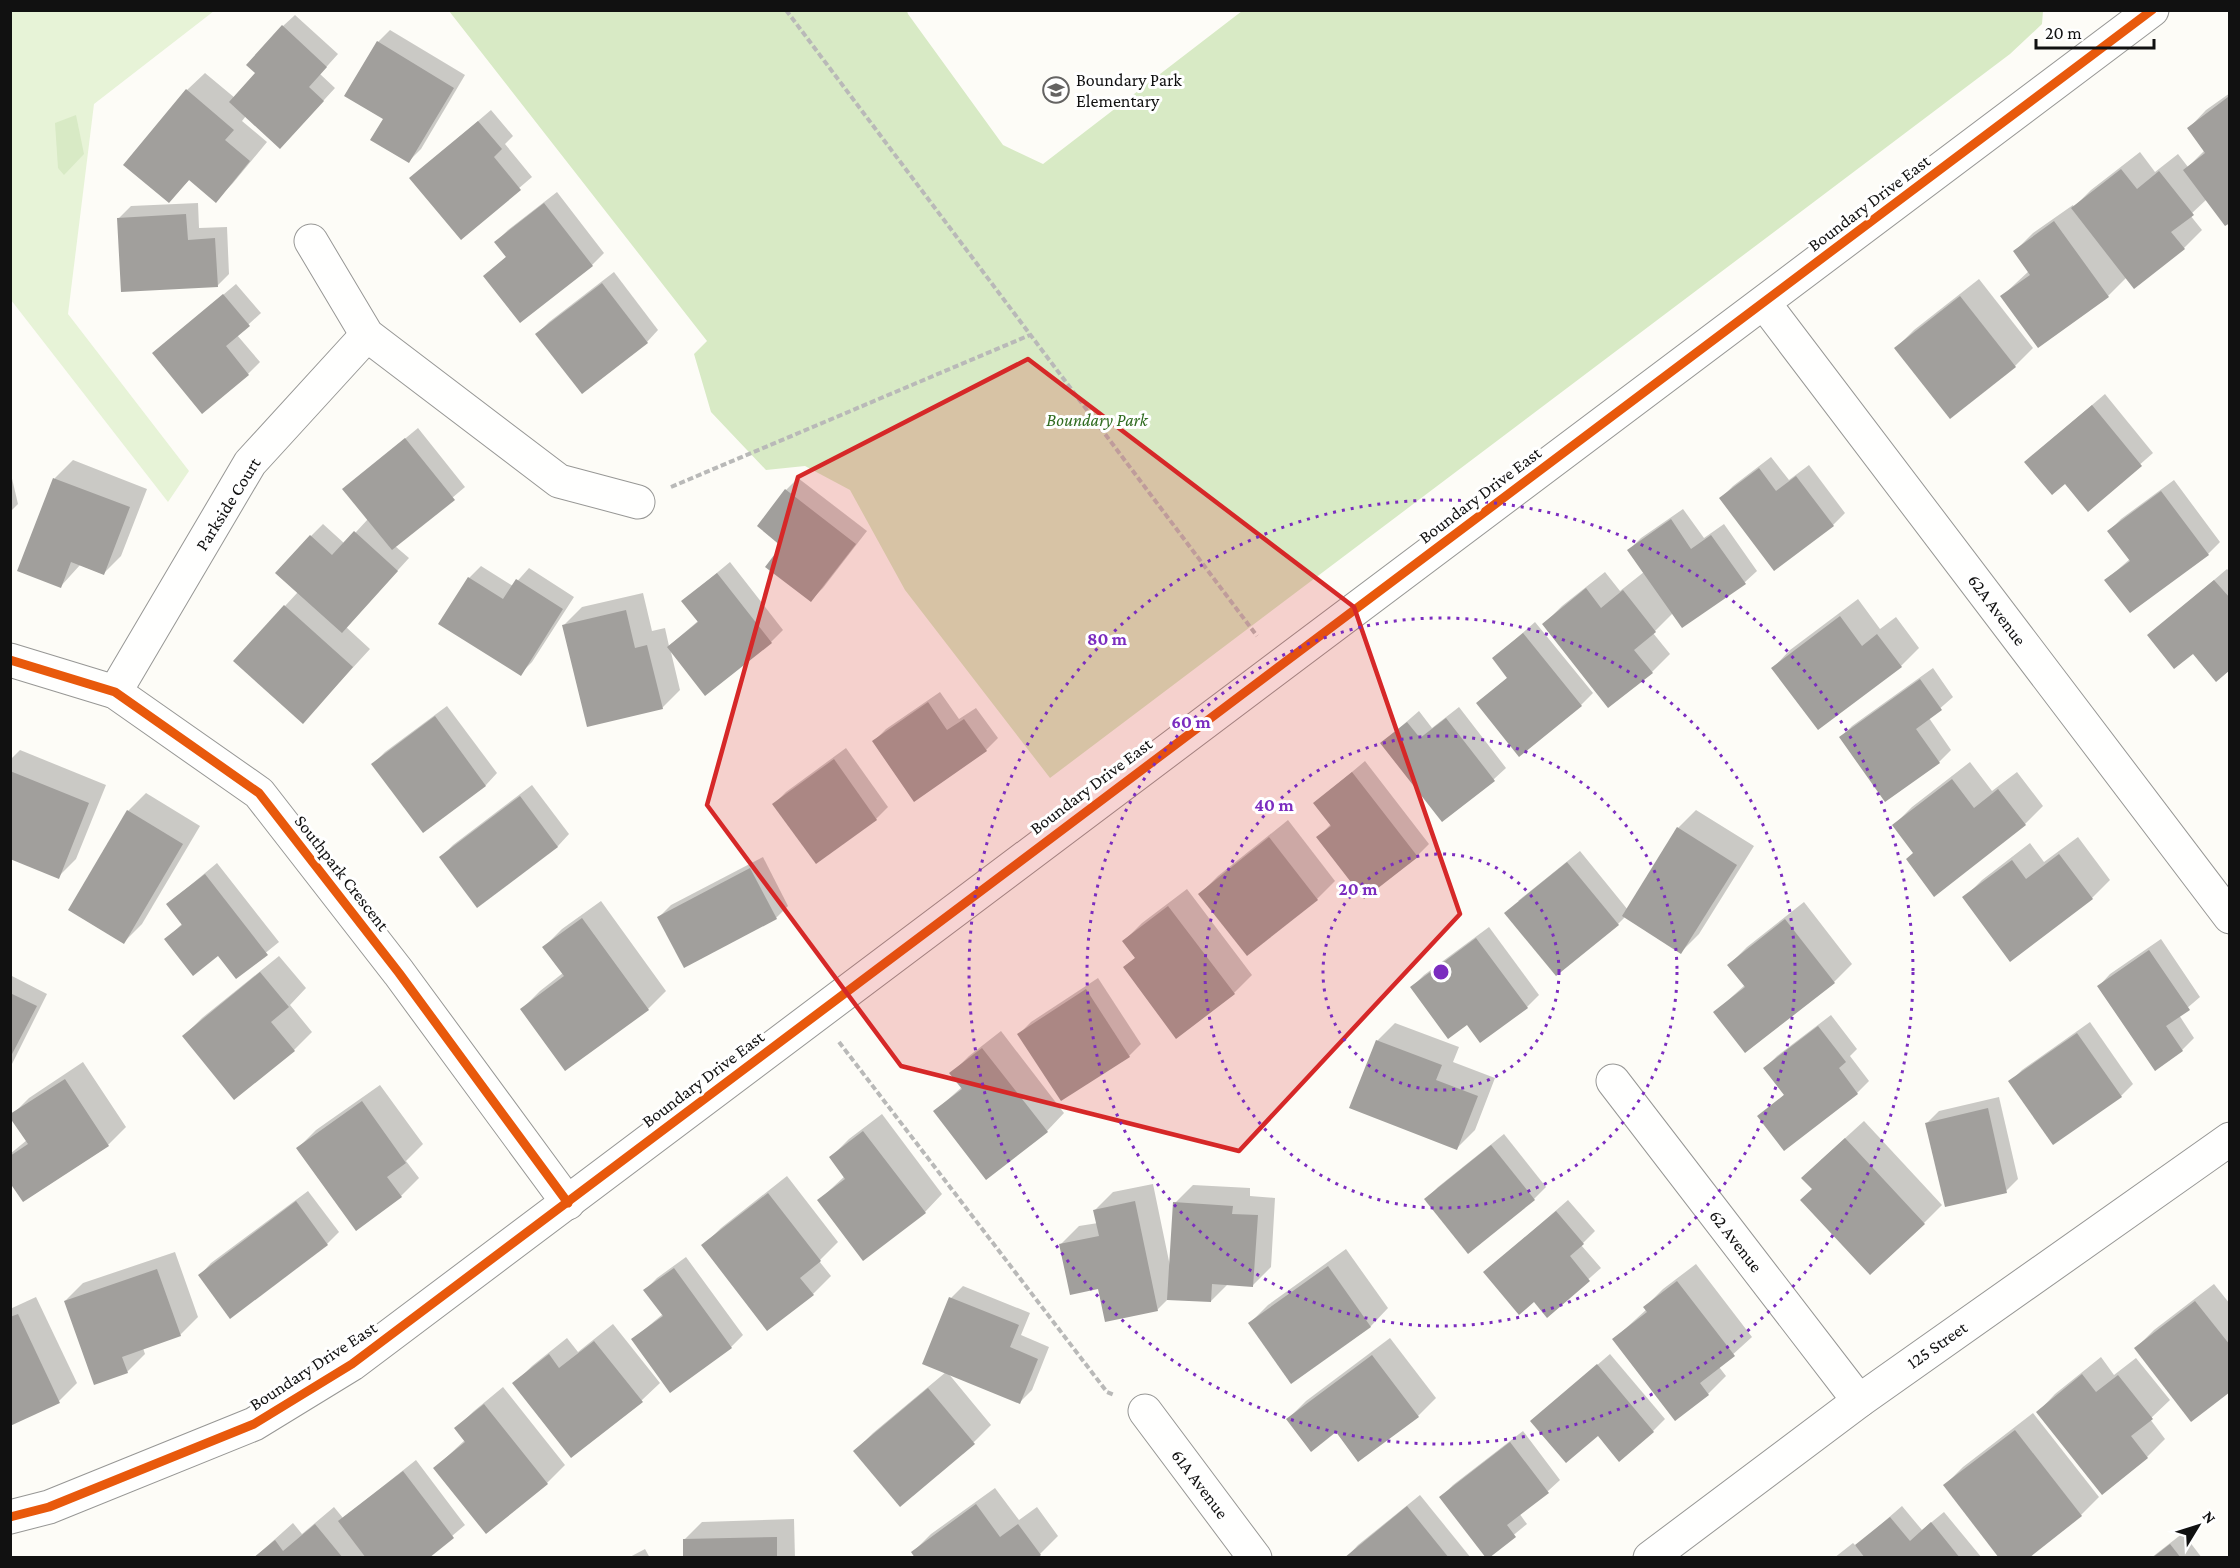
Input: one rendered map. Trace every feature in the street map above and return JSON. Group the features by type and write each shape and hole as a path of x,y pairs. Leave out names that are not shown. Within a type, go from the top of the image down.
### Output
{"street":[{"name":"Boundary Drive East","path":"10,1517 49,1507 254,1424 352,1364 2152,10"},
{"path":"311,241 367,335 559,481 638,502"},
{"name":"62A Avenue","path":"1764,303 2229,917"},
{"name":"Parkside Court","path":"115,692 250,463 367,335"},
{"name":"Southpark Crescent","path":"10,660 115,692 259,793 399,973 568,1203"},
{"name":"62 Avenue","path":"1613,1081 1859,1401"},
{"name":"125 Street","path":"1650,1557 1859,1401 2229,1139"},
{"name":"61A Avenue","path":"1145,1411 1255,1557"}],"path":[{"path":"786,10 1257,636"},
{"path":"638,502 1030,335"},
{"path":"816,1013 961,1198 1107,1392 1145,1411"}],"highlighted area":[{"path":"1028,359 1354,607 1460,914 1239,1151 901,1066 707,805 798,477"}],"green space":[{"path":"11,11 214,11 94,104 68,314 189,471 168,502 11,300"},
{"name":"Boundary Park","path":"449,11 907,11 1003,145 1043,164 1242,11 2043,11 2042,24 2010,54 1050,778 905,590 850,490 805,466 766,470 711,412 694,354 707,341"},
{"path":"76,115 84,154 64,175 58,168 55,123"}],"building":[{"path":"282,25 327,67 309,87 324,101 280,149 229,102 255,73 246,65"},
{"path":"377,41 454,88 409,163 370,140 383,119 344,96"},
{"path":"186,89 234,130 225,140 250,161 216,203 189,180 169,203 123,165"},
{"path":"2228,97 2230,223 2225,226 2183,170 2205,153 2187,128"},
{"path":"478,121 502,149 494,157 521,190 461,240 409,178"},
{"path":"2121,169 2137,189 2159,171 2194,215 2171,232 2185,249 2134,289 2071,208"},
{"path":"544,203 593,266 520,323 483,276 506,257 494,242"},
{"path":"186,214 188,240 215,238 218,287 121,292 117,218"},
{"path":"2054,221 2109,297 2038,348 2000,296 2030,275 2013,251"},
{"path":"602,283 648,343 582,394 535,334"},
{"path":"223,294 250,326 226,346 249,375 202,414 152,353"},
{"path":"1960,296 2016,367 1950,419 1894,348"},
{"path":"2092,405 2142,466 2088,512 2065,484 2052,495 2024,462"},
{"path":"405,438 455,500 392,550 342,489"},
{"path":"1759,468 1776,491 1796,476 1834,526 1774,571 1719,498"},
{"path":"53,478 130,507 104,575 71,562 61,588 17,571"},
{"path":"785,489 856,544 811,602 765,567 781,546 757,526"},
{"path":"2161,491 2209,555 2130,613 2104,580 2130,561 2107,531"},
{"path":"1671,519 1691,549 1711,535 1746,584 1682,628 1627,550"},
{"path":"354,531 398,571 342,633 275,573 310,535 332,555"},
{"path":"717,573 772,643 705,696 667,647 698,622 681,601"},
{"path":"468,577 503,599 516,579 563,609 521,676 438,624"},
{"path":"2214,580 2230,598 2230,670 2216,682 2193,654 2174,669 2147,635"},
{"path":"1586,588 1601,608 1623,590 1656,632 1634,650 1653,673 1608,708 1542,624"},
{"path":"284,605 353,667 303,724 233,661"},
{"path":"626,610 635,648 647,645 663,709 587,727 562,625"},
{"path":"1840,616 1862,646 1877,634 1902,667 1818,730 1771,668"},
{"path":"1523,633 1582,706 1519,757 1476,703 1507,678 1492,658"},
{"path":"1920,679 1942,710 1916,729 1940,763 1885,802 1839,737"},
{"path":"928,702 947,730 964,719 987,751 914,802 872,741"},
{"path":"435,716 486,786 423,833 371,764"},
{"path":"1446,718 1495,781 1442,822 1380,743 1407,722 1420,738"},
{"path":"834,759 877,820 816,864 772,804"},
{"path":"10,771 89,803 59,879 10,859"},
{"path":"1352,772 1418,857 1364,899 1316,837 1331,826 1313,803"},
{"path":"1952,779 1974,808 1998,789 2026,825 1934,897 1906,859 1913,853 1892,825"},
{"path":"520,796 558,847 477,908 439,857"},
{"path":"127,810 183,844 124,944 68,910"},
{"path":"1677,827 1737,865 1681,954 1622,916"},
{"path":"1269,837 1318,900 1247,956 1198,894"},
{"path":"2059,854 2093,899 2010,962 1962,897 2012,860 2026,879"},
{"path":"1567,862 1619,925 1556,976 1504,913"},
{"path":"750,868 777,919 684,968 657,917"},
{"path":"205,874 268,955 236,979 218,956 193,976 164,939 182,925 166,904"},
{"path":"1168,906 1235,994 1176,1039 1123,967 1135,958 1122,941"},
{"path":"582,918 649,1010 565,1071 520,1009 564,976 542,947"},
{"path":"1785,919 1835,983 1745,1053 1713,1012 1745,987 1727,965"},
{"path":"1476,938 1528,1008 1480,1043 1467,1025 1448,1039 1410,987"},
{"path":"2149,950 2190,1010 2166,1026 2183,1051 2155,1071 2097,986"},
{"path":"260,972 289,1007 271,1022 295,1051 234,1100 182,1036"},
{"path":"1086,989 1130,1057 1061,1101 1017,1034"},
{"path":"10,993 37,1006 10,1058"},
{"path":"1818,1026 1846,1062 1839,1068 1858,1094 1784,1151 1757,1116 1784,1095 1763,1068"},
{"path":"2077,1033 2122,1097 2053,1145 2008,1081"},
{"path":"1376,1040 1442,1065 1436,1080 1478,1096 1457,1150 1349,1108"},
{"path":"982,1048 1048,1132 986,1180 933,1111 962,1089 949,1073"},
{"path":"65,1079 109,1146 23,1202 10,1183 10,1156 28,1144 10,1118 10,1114"},
{"path":"362,1101 406,1163 387,1177 402,1197 356,1231 296,1148"},
{"path":"1988,1108 2007,1193 1945,1207 1925,1123"},
{"path":"863,1131 926,1213 863,1261 817,1200 845,1179 829,1157"},
{"path":"1845,1138 1925,1224 1870,1275 1800,1200 1812,1189 1801,1178"},
{"path":"1491,1145 1535,1200 1468,1254 1424,1199"},
{"path":"768,1193 821,1261 800,1278 814,1295 767,1331 701,1245"},
{"path":"296,1201 328,1245 230,1319 198,1275"},
{"path":"1135,1201 1158,1311 1105,1322 1098,1289 1070,1295 1059,1244 1099,1236 1093,1210"},
{"path":"1173,1202 1233,1206 1232,1214 1258,1215 1253,1287 1212,1284 1211,1302 1167,1300"},
{"path":"1556,1211 1584,1244 1570,1256 1590,1281 1547,1318 1534,1302 1519,1315 1483,1272"},
{"path":"1328,1266 1371,1327 1291,1384 1248,1323"},
{"path":"674,1268 732,1348 670,1393 631,1339 663,1316 643,1290"},
{"path":"157,1269 181,1336 122,1357 128,1373 94,1385 64,1301"},
{"path":"1677,1281 1735,1356 1700,1383 1709,1395 1675,1421 1612,1339 1647,1312 1643,1307"},
{"path":"949,1297 1019,1325 1010,1347 1038,1359 1020,1404 922,1364"},
{"path":"2195,1301 2230,1345 2230,1392 2191,1422 2134,1348"},
{"path":"18,1314 60,1403 10,1426 10,1317"},
{"path":"594,1341 643,1402 571,1458 512,1383 549,1354 559,1368"},
{"path":"1372,1355 1419,1417 1358,1462 1336,1432 1311,1452 1286,1419"},
{"path":"1597,1364 1654,1432 1619,1462 1598,1436 1566,1463 1530,1421"},
{"path":"2082,1374 2096,1392 2118,1375 2153,1419 2131,1436 2148,1458 2102,1495 2036,1412"},
{"path":"928,1388 975,1444 900,1507 853,1451"},
{"path":"484,1404 548,1484 486,1534 433,1468 465,1442 454,1428"},
{"path":"2015,1430 2082,1516 2029,1558 1999,1558 1943,1485"},
{"path":"1510,1442 1549,1493 1507,1525 1516,1537 1486,1558 1439,1497"},
{"path":"403,1471 454,1538 429,1558 366,1558 338,1521"},
{"path":"976,1504 1000,1537 1018,1524 1041,1555 1037,1558 915,1558 911,1552"},
{"path":"1407,1506 1449,1558 1344,1558"},
{"path":"1890,1517 1910,1541 1931,1522 1960,1558 1865,1558 1855,1545"},
{"path":"315,1524 343,1558 253,1558 275,1540 283,1551"},
{"path":"777,1537 777,1558 683,1558 683,1539"},
{"path":"2170,1544 2181,1558 2152,1558"}],"cycle path":[{"path":"10,1517 49,1507 254,1424 352,1364 2152,10"},
{"path":"10,660 115,692 259,793 399,973 568,1203"}],"place":[{"name":"Boundary Park Elementary","path":"1056,90"}]}
